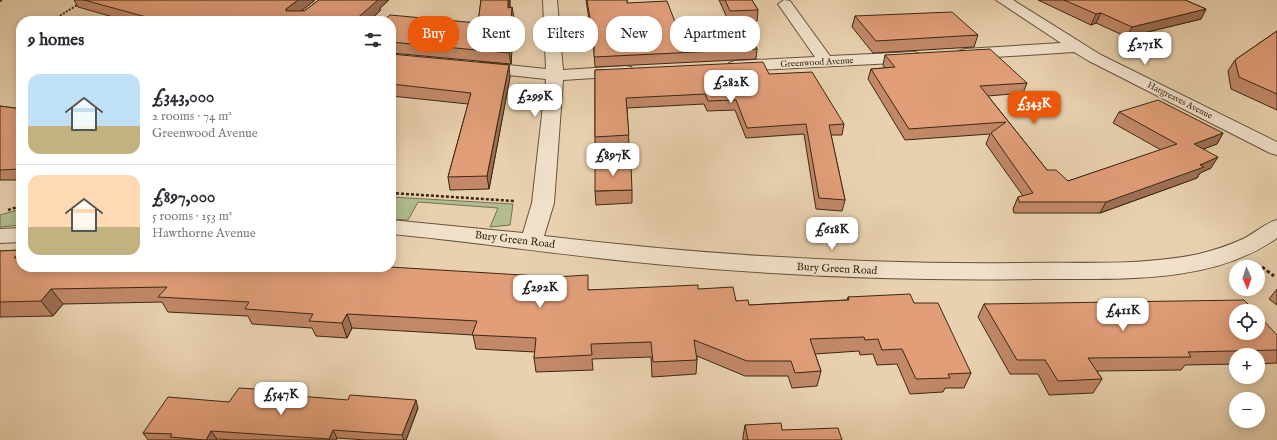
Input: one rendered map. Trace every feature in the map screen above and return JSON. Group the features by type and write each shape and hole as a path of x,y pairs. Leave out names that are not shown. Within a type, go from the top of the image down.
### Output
{"street":[{"path":"530,241 535,231 543,203 555,75 550,0"},
{"name":"Hargreaves Avenue","path":"1003,0 1075,47 1277,149"},
{"path":"785,4 826,62"},
{"path":"951,55 1075,47"},
{"name":"Greenwood Avenue","path":"722,67 927,56"},
{"path":"461,65 555,75 642,71"},
{"name":"Bury Green Road","path":"396,227 446,231 653,256 814,268 994,272 1089,270 1183,265 1239,251 1254,244 1277,228"},
{"path":"0,236 16,234"}],"path":[{"path":"59,16 82,2"},
{"path":"396,193 442,195 543,203"},
{"path":"2,212 16,208"}],"green space":[{"path":"396,197 513,204 510,225 490,227 498,208 418,202 408,220 396,219"},
{"path":"16,210 16,225 0,227 0,215"}],"building":[{"path":"84,0 298,0 286,9 286,11 304,11 319,0 378,0 360,16 143,16"},
{"path":"481,0 508,0 508,8 512,7 511,16 479,16"},
{"path":"587,0 627,0 627,3 667,1 673,16 670,16 670,52 696,52 594,57 594,52 598,52 598,16 590,16"},
{"path":"725,0 752,0 758,10 730,11"},
{"path":"1064,0 1185,0 1206,9 1132,27 1101,13 1096,14"},
{"path":"952,12 978,35 876,41 855,16"},
{"path":"390,15 408,17 408,44 396,42 396,16 389,16"},
{"path":"459,21 467,22 467,49 459,48"},
{"path":"1277,31 1277,94 1239,77 1235,60"},
{"path":"990,49 1027,83 980,86 1047,170 1056,170 1068,181 1177,144 1119,112 1158,100 1223,133 1194,144 1218,157 1200,165 1204,167 1106,202 1019,202 1018,197 1033,193 991,133 1006,122 909,129 871,69 895,67 885,55"},
{"path":"396,54 509,65 487,176 448,177 471,93 396,85"},
{"path":"763,62 769,74 812,72 844,124 829,125 845,200 819,198 806,124 747,128 736,100 708,101 705,94 626,98 629,135 595,137 595,70"},
{"path":"0,106 16,108 16,169 0,170"},
{"path":"595,163 631,165 632,190 595,191"},
{"path":"16,250 16,256 14,258 16,258 16,272 396,272 396,267 555,277 588,275 588,290 698,285 698,289 733,287 736,301 748,300 749,305 849,300 848,297 910,294 914,303 938,303 971,373 948,374 950,378 916,379 902,349 882,350 878,339 865,340 864,337 810,339 821,371 795,373 791,361 747,361 694,340 697,360 653,362 651,342 591,344 592,355 534,358 536,338 472,335 477,321 347,314 342,323 309,321 313,314 245,309 249,302 158,297 167,287 51,289 41,301 0,302 0,251"},
{"path":"1244,300 1248,304 1229,304 1229,340 1265,340 1265,322 1277,335 1277,350 1265,350 1265,348 1229,348 1229,351 1188,352 1191,357 1088,358 1102,379 1058,381 1045,360 1017,360 984,304"},
{"path":"239,388 271,390 269,394 348,400 350,395 416,400 402,435 333,430 329,439 211,431 206,440 170,437 172,434 143,433 168,397 229,402"},
{"path":"781,423 782,430 838,428 842,440 748,440 745,425"}]}
